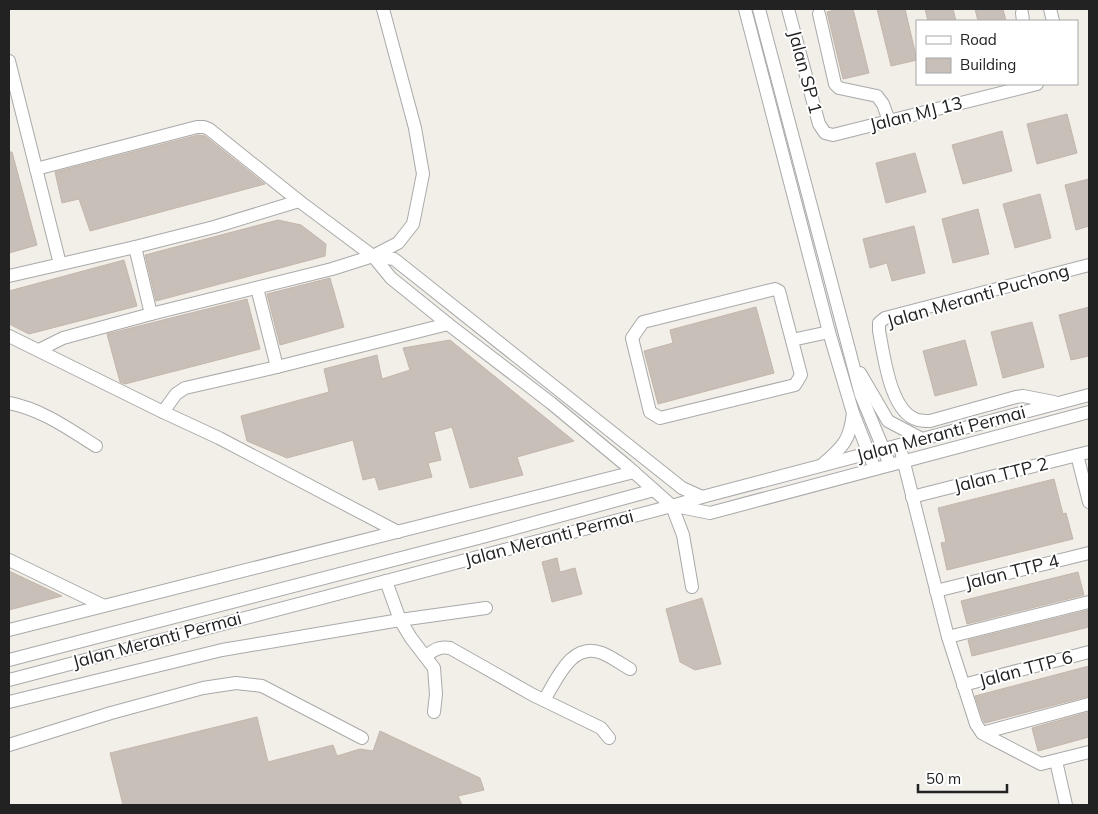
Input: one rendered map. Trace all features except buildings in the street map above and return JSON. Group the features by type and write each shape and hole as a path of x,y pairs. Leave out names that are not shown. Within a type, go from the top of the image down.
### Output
{"street":[{"path":"39,350 63,338 332,269 373,256 398,243 413,224 423,174 415,128 382,9"},
{"path":"745,9 853,413 876,469"},
{"path":"759,9 861,395 890,465"},
{"name":"Jalan SP 1","path":"788,9 819,124 825,133"},
{"path":"819,14 835,84 840,88 877,96 883,104 889,121"},
{"path":"9,62 60,264"},
{"name":"Jalan MJ 13","path":"825,133 833,135 889,121 999,88 1027,85"},
{"path":"36,169 197,127 210,129 299,201 373,256 391,278 551,403 672,506 683,535 692,587"},
{"path":"9,276 214,227 299,201"},
{"path":"135,247 151,314"},
{"path":"373,256 394,259 682,488 702,497"},
{"name":"Jalan Meranti Puchong","path":"1058,403 1016,396 930,421 918,420 908,415 897,401 879,331 879,323 885,318 1089,265"},
{"path":"257,288 277,367"},
{"path":"775,289 779,291 792,340 800,375 799,381 795,385 660,418 650,412 632,338 644,322 775,289"},
{"path":"163,412 176,394 185,388 448,324"},
{"path":"792,340 830,332"},
{"path":"9,336 219,438 398,532"},
{"path":"850,355 888,421 922,439"},
{"name":"Jalan Meranti Permai","path":"9,680 1089,395"},
{"path":"9,403 22,406 59,423 96,446"},
{"path":"672,506 710,513 1089,412"},
{"path":"819,467 841,449 848,439 853,413"},
{"path":"899,445 948,638 976,724 982,733 1041,764 1089,752"},
{"path":"1083,454 1089,502"},
{"name":"Jalan TTP 2","path":"912,497 1083,454"},
{"path":"9,630 634,472"},
{"name":"Jalan Meranti Permai","path":"9,660 486,536 654,490"},
{"name":"Jalan TTP 4","path":"936,591 1089,553"},
{"path":"9,560 102,605"},
{"path":"386,581 400,620 434,668 436,694 434,712"},
{"path":"948,638 1089,602"},
{"path":"9,702 222,650 400,620 486,608"},
{"path":"426,656 436,649 450,648 544,700 601,728 609,738"},
{"path":"544,700 567,663 579,653 592,651 601,653 630,669"},
{"name":"Jalan TTP 6","path":"963,685 1089,652"},
{"path":"9,745 111,713 202,688 236,683 262,686 362,738"},
{"path":"982,733 1089,704"},
{"path":"1056,761 1066,805"}]}
